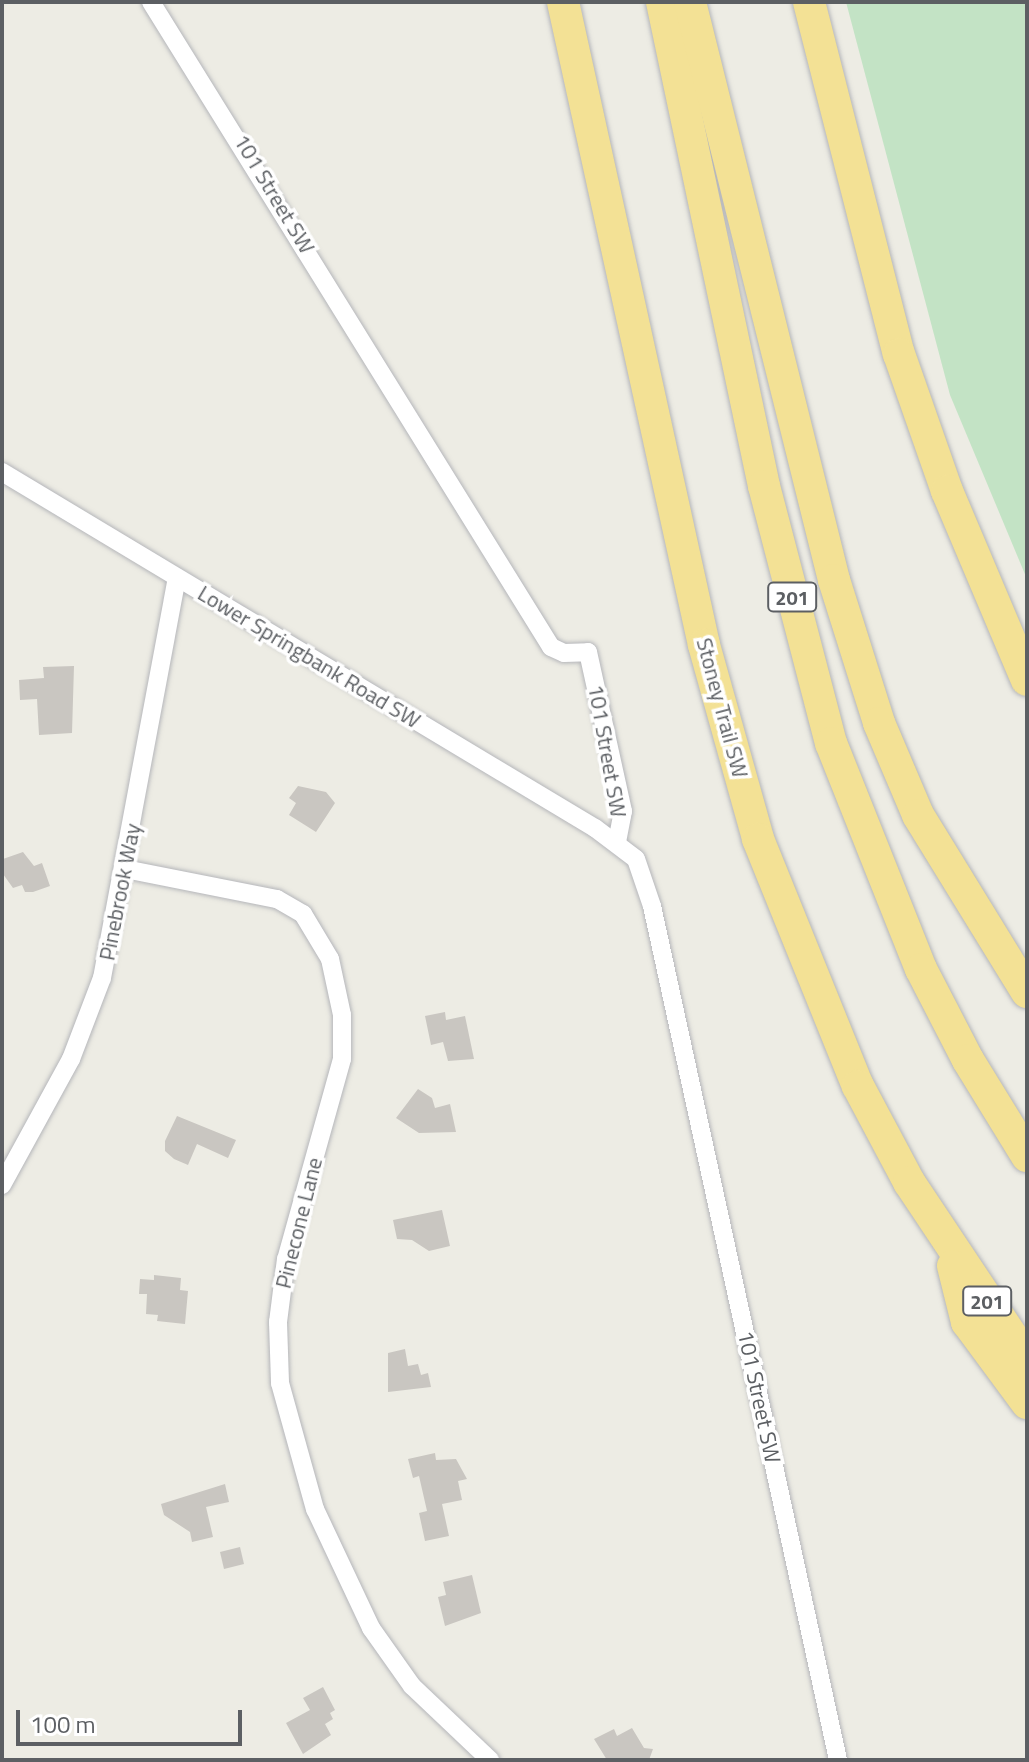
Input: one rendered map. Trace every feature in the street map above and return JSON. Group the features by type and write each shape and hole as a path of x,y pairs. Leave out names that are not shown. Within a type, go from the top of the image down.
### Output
{"highway":[{"name":"Stoney Trail SW","path":"563,2 704,645 758,839 858,1086 947,1244 1027,1359"},
{"name":"201","path":"662,2 764,486 831,743 921,969 968,1060 1027,1156"},
{"path":"690,2 834,580 879,723 918,815 1027,992"},
{"path":"809,2 899,354 952,503 1025,675"},
{"path":"947,1244 967,1322 1027,1403"}],"street":[{"name":"101 Street SW","path":"151,2 181,42 551,647 559,653 588,652 623,811 617,842 633,855 647,883 838,1760"},
{"name":"Lower Springbank Road SW","path":"2,472 617,842"},
{"name":"Pinebrook Way","path":"2,1185 88,1021 125,869 177,578"},
{"name":"Pinecone Lane","path":"125,869 277,899 303,914 330,959 342,1015 342,1059 284,1268 278,1322 280,1383 315,1509 371,1628 412,1686 490,1760"}],"green space":[{"path":"846,2 1027,2 1027,579 950,395"}],"building":[{"path":"74,666 72,733 39,735 37,699 20,700 19,680 44,678 43,667"},
{"path":"298,786 326,792 335,803 316,832 289,815 296,803 289,798"},
{"path":"23,852 34,866 42,863 50,886 33,892 25,892 22,885 13,888 3,874 3,859"},
{"path":"445,1012 446,1020 465,1016 474,1059 448,1061 443,1042 431,1045 425,1016"},
{"path":"418,1089 432,1098 435,1108 450,1104 456,1132 419,1133 396,1118"},
{"path":"177,1116 236,1140 228,1158 197,1144 188,1165 174,1159 165,1151 165,1141"},
{"path":"442,1210 450,1246 429,1251 412,1240 397,1239 393,1220"},
{"path":"154,1275 181,1278 180,1290 188,1291 185,1324 157,1321 158,1315 146,1314 147,1294 139,1294 140,1279 154,1280"},
{"path":"405,1349 408,1366 418,1364 421,1375 428,1373 431,1387 388,1392 388,1353"},
{"path":"435,1453 436,1460 456,1459 467,1479 458,1481 462,1500 442,1504 449,1536 425,1541 419,1513 427,1511 419,1476 413,1478 408,1459"},
{"path":"225,1484 229,1502 206,1507 213,1537 192,1542 190,1532 164,1515 161,1504"},
{"path":"240,1547 244,1564 224,1569 220,1552"},
{"path":"472,1575 481,1613 445,1626 438,1597 446,1595 443,1582"},
{"path":"323,1687 335,1710 330,1713 333,1719 325,1724 331,1735 303,1754 286,1723 310,1710 303,1698"},
{"path":"632,1728 644,1748 653,1749 649,1760 607,1760 594,1739 614,1729 617,1736"}]}
